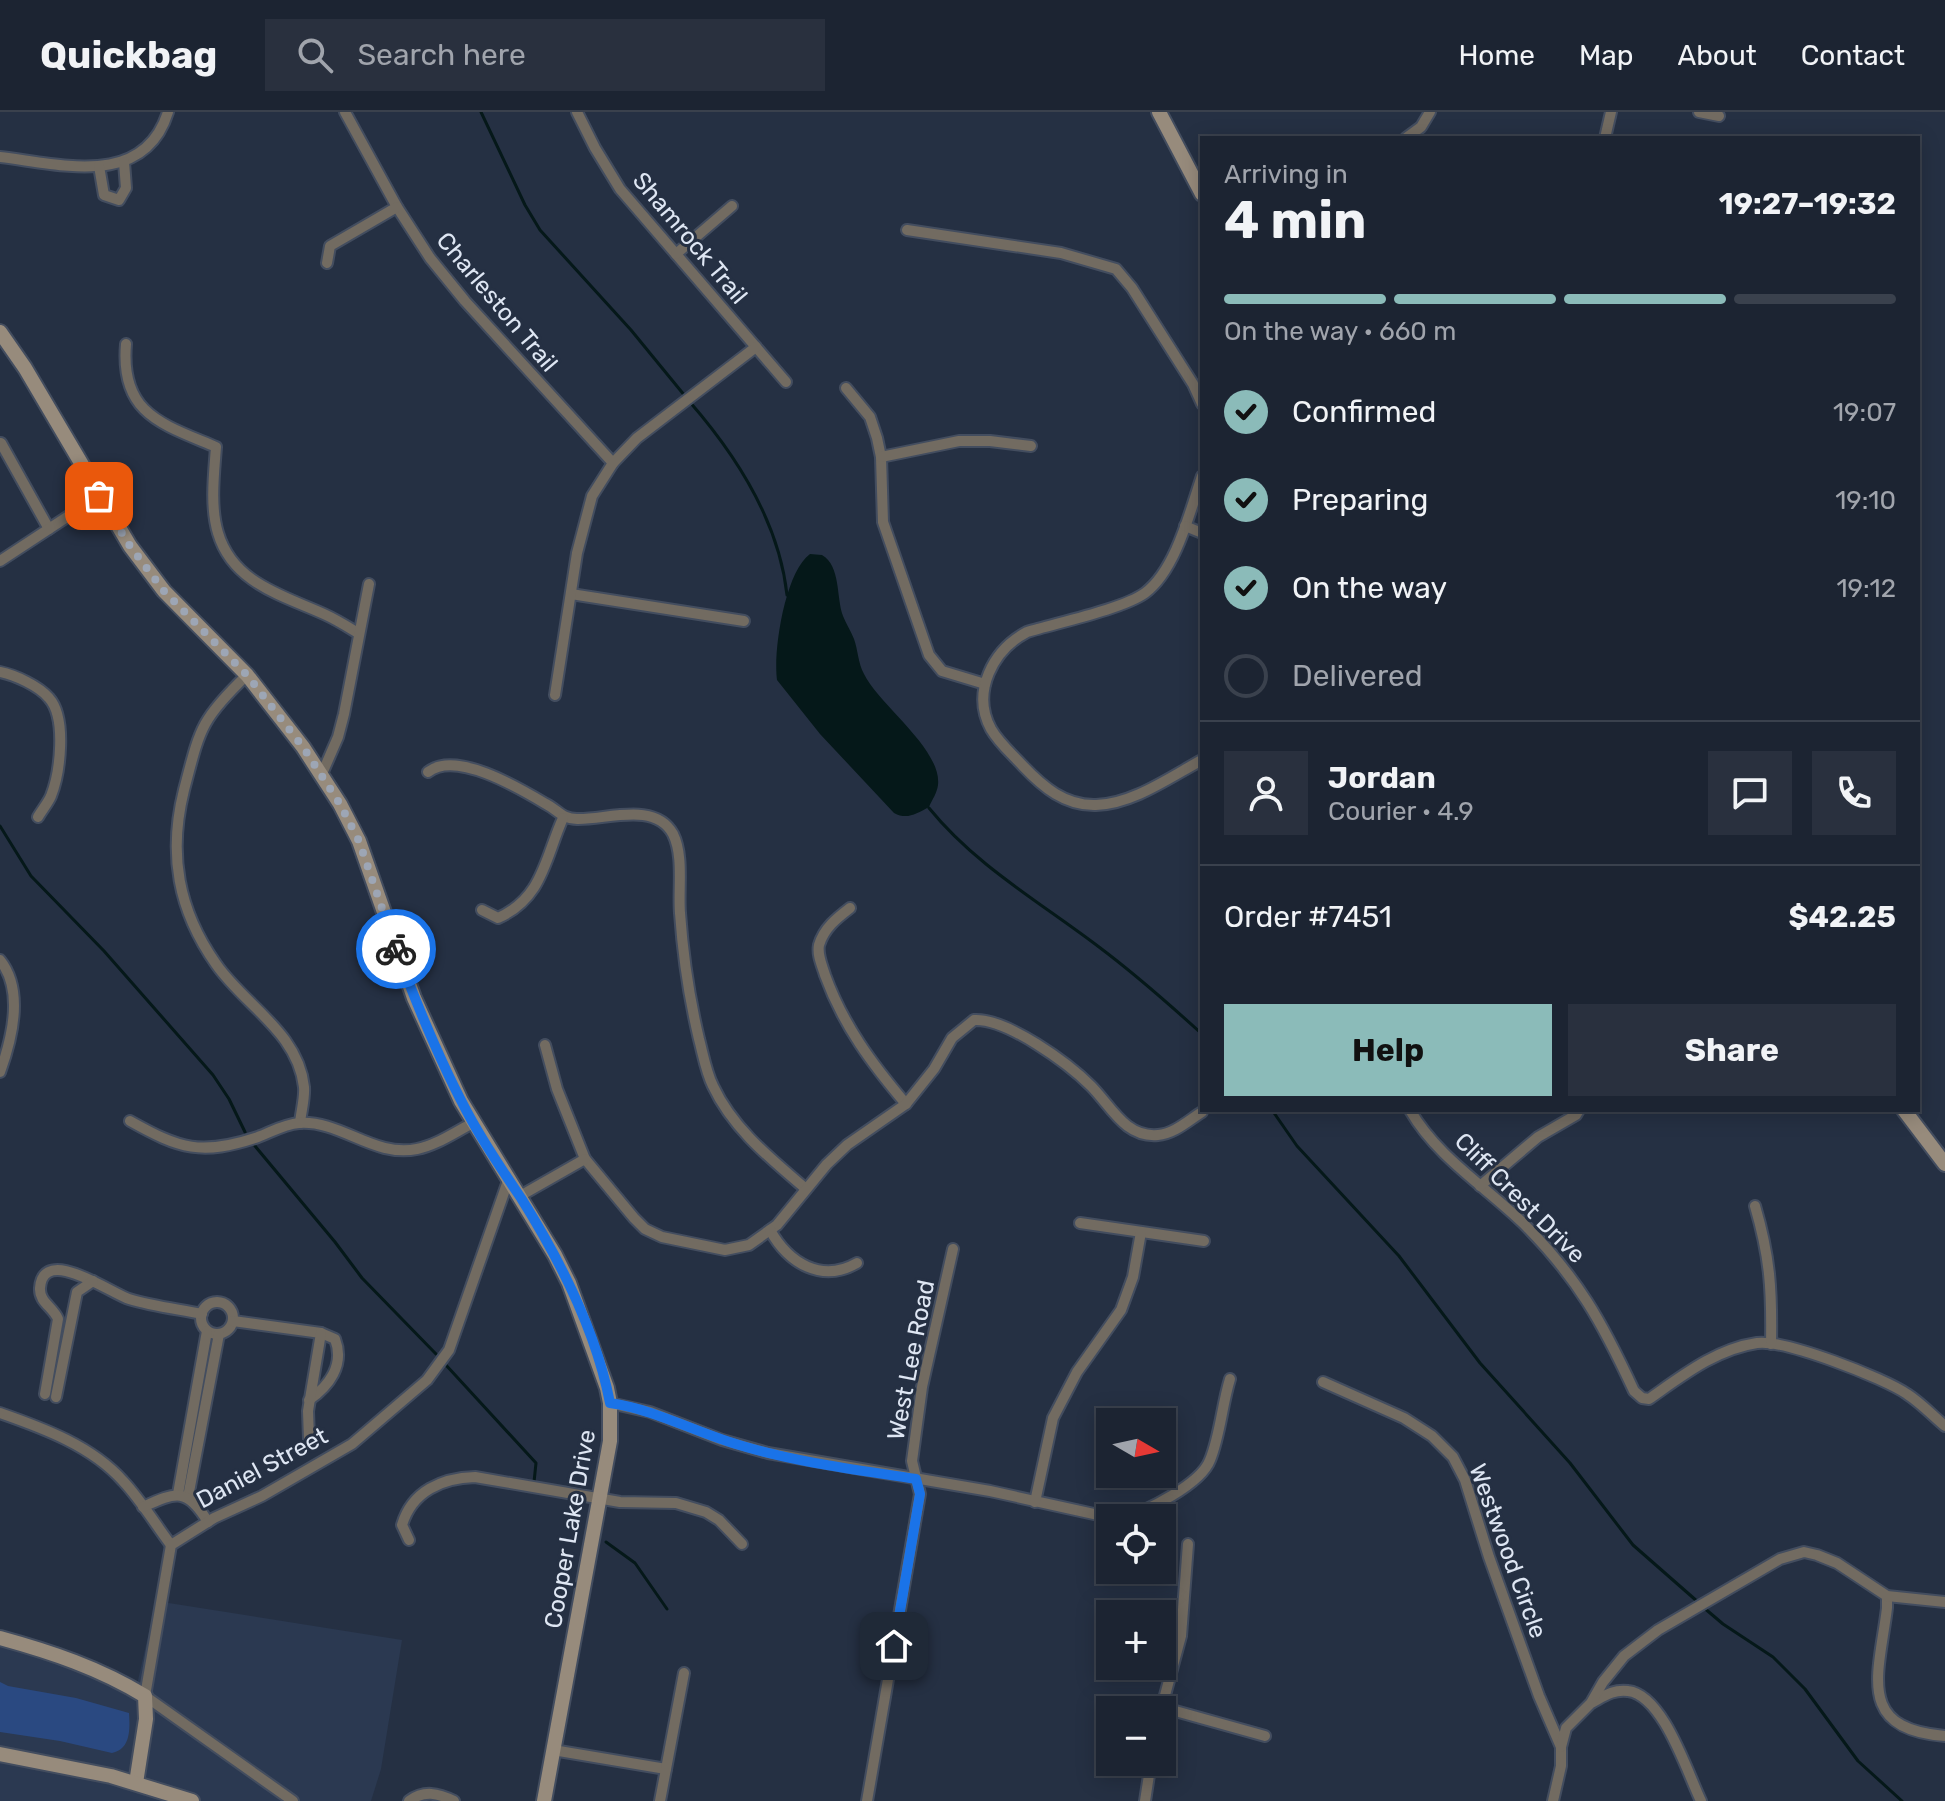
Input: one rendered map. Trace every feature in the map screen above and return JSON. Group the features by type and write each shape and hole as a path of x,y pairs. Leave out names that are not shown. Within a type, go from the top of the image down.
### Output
{"street":[{"path":"0,157 99,166 124,162 153,143 168,112"},
{"name":"Charleston Trail","path":"345,112 397,207 430,258 465,301 613,463"},
{"name":"Shamrock Trail","path":"577,112 620,189 786,382"},
{"path":"1159,112 1200,190"},
{"path":"1409,136 1421,127 1430,112"},
{"path":"1605,136 1611,112"},
{"path":"1699,112 1719,116"},
{"path":"99,166 104,195 119,200 126,188 124,162"},
{"path":"676,254 732,206"},
{"path":"327,263 330,246 397,207"},
{"path":"907,230 1061,253 1116,269 1132,288 1200,400"},
{"name":"Cooper Lake Drive","path":"0,332 25,368 130,546 164,591 247,675 303,747 340,804 359,841 414,998 473,1123 520,1196 569,1283 598,1357 610,1403 610,1441 544,1801"},
{"path":"126,344 124,366 128,381 148,414 174,431 216,447 216,519 218,533 229,554 261,588 326,615 358,633"},
{"path":"555,695 577,553 592,496 613,463 637,438 756,347"},
{"path":"846,388 870,417 881,457 883,522 929,655 942,671 985,684"},
{"path":"881,457 959,441 1031,446"},
{"path":"1,443 49,529"},
{"path":"1200,482 1185,526 1162,573 1142,595 1013,639 1002,648 990,668 985,684 985,713 998,739 1040,783 1066,799 1095,805 1110,804 1138,794 1200,761"},
{"path":"0,561 99,496"},
{"path":"1185,526 1200,532"},
{"path":"321,776 338,737 369,584"},
{"path":"571,594 744,621"},
{"path":"0,672 55,696 60,751 51,797 38,817"},
{"path":"247,675 210,713 196,740 179,818 176,855 179,886 193,925 217,966 275,1027 293,1054 304,1087 300,1123"},
{"path":"428,772 435,767 449,766 483,772 551,806 563,818 637,815 651,816 667,825 677,846 683,957 712,1085 749,1138 775,1165 806,1189"},
{"path":"482,910 498,918 515,911 527,899 541,874 563,818"},
{"path":"850,908 828,928 819,947 820,959 828,984 865,1055 906,1104"},
{"path":"0,960 10,977 14,1000 6,1056 0,1072"},
{"path":"545,1045 557,1089 585,1159 634,1218 645,1229 662,1237 725,1250 749,1245 770,1230 847,1145 906,1104 934,1069 952,1038 966,1024 982,1020 1012,1031 1088,1083 1123,1124 1138,1132 1159,1135 1176,1129 1202,1112"},
{"name":"Cliff Crest Drive","path":"1412,1112 1448,1156 1520,1220 1560,1261 1605,1328 1634,1391 1642,1398 1649,1399 1721,1353 1760,1342 1823,1357 1874,1378 1907,1394 1945,1426"},
{"path":"1480,1186 1514,1155 1578,1112"},
{"path":"1906,1112 1945,1164"},
{"path":"130,1121 167,1141 191,1148 219,1146 300,1123 334,1127 372,1144 399,1150 428,1146 473,1123"},
{"path":"520,1196 585,1159"},
{"name":"Daniel Street","path":"171,1545 352,1444 427,1380 449,1350 508,1181"},
{"path":"1755,1206 1768,1250 1772,1295 1771,1344"},
{"path":"1080,1223 1204,1241"},
{"path":"770,1230 788,1255 816,1270 842,1272 857,1263"},
{"path":"1035,1502 1053,1418 1077,1372 1121,1310 1133,1277 1141,1232"},
{"name":"West Lee Road","path":"867,1801 920,1494 912,1461 922,1387 953,1249"},
{"path":"93,1281 77,1292 74,1298 50,1396 58,1319 41,1296 41,1282 46,1275 61,1270 78,1273 126,1298 202,1314"},
{"path":"222,1302 230,1308 233,1321 227,1330 219,1334 207,1331 202,1324 202,1314 208,1304 222,1302"},
{"path":"233,1321 321,1333 335,1339 338,1347 336,1365 328,1386 309,1400"},
{"path":"183,1496 207,1331"},
{"path":"309,1439 309,1400 321,1333"},
{"path":"183,1496 219,1334"},
{"path":"1154,1504 1198,1478 1210,1461 1230,1379"},
{"name":"Westwood Circle","path":"1323,1382 1404,1418 1432,1436 1453,1457 1465,1480 1494,1571 1539,1696 1561,1747"},
{"path":"610,1403 650,1412 722,1440 768,1453 1096,1515"},
{"path":"0,1413 35,1425 91,1453 123,1480 171,1545 145,1696 146,1719 136,1783"},
{"path":"409,1540 402,1525 406,1513 418,1497 453,1478 475,1477 600,1499 676,1503 693,1507 719,1520 742,1544"},
{"path":"143,1507 183,1496 198,1506 208,1522"},
{"path":"1165,1696 1181,1636 1188,1544"},
{"path":"1553,1801 1566,1728 1591,1703 1624,1656 1658,1630 1780,1559 1804,1552 1817,1555 1861,1577 1887,1596 1945,1602"},
{"path":"1887,1596 1877,1690 1884,1711 1897,1725 1910,1731 1945,1736"},
{"path":"0,1638 98,1670 145,1696 293,1801"},
{"path":"660,1801 684,1673"},
{"path":"1591,1703 1613,1691 1629,1691 1641,1695 1653,1705 1664,1721 1701,1801"},
{"path":"1176,1713 1265,1736"},
{"path":"553,1750 666,1769"},
{"path":"0,1754 72,1767 192,1801"},
{"path":"1145,1801 1149,1776"},
{"path":"409,1801 419,1794 429,1793 454,1801"}],"shaded area":[{"path":"810,554 822,555 832,566 843,616 854,639 864,674 920,742 937,771 938,785 929,807 916,814 903,816 894,813 820,734 777,680 777,651 783,613 794,577"},
{"path":"156,1601 402,1640 381,1769 371,1801 0,1801 0,1642 81,1663 134,1698"},
{"path":"0,1682 129,1713 126,1743 112,1753 0,1732"}],"waterway":[{"path":"481,112 540,230 631,330 685,396"},
{"path":"689,401 723,444 753,491 775,541 787,595"},
{"path":"929,808 988,866 1112,957 1200,1032"},
{"path":"0,826 31,876 104,951 213,1075 245,1132"},
{"path":"1273,1112 1297,1146 1399,1256 1480,1363 1570,1463 1633,1545 1698,1602"},
{"path":"255,1146 362,1278 436,1354"},
{"path":"445,1364 536,1463 534,1482"},
{"path":"606,1542 635,1563 667,1609"},
{"path":"1703,1607 1773,1657 1805,1689 1858,1761 1902,1801"}],"way so far":[{"path":"99,496 149,573 195,625 247,675 303,747 340,804 359,841 396,949"}],"route":[{"path":"396,949 414,998 461,1101 569,1283 604,1373 610,1403 650,1412 722,1440 768,1453 916,1479 920,1494 894,1646"}]}
